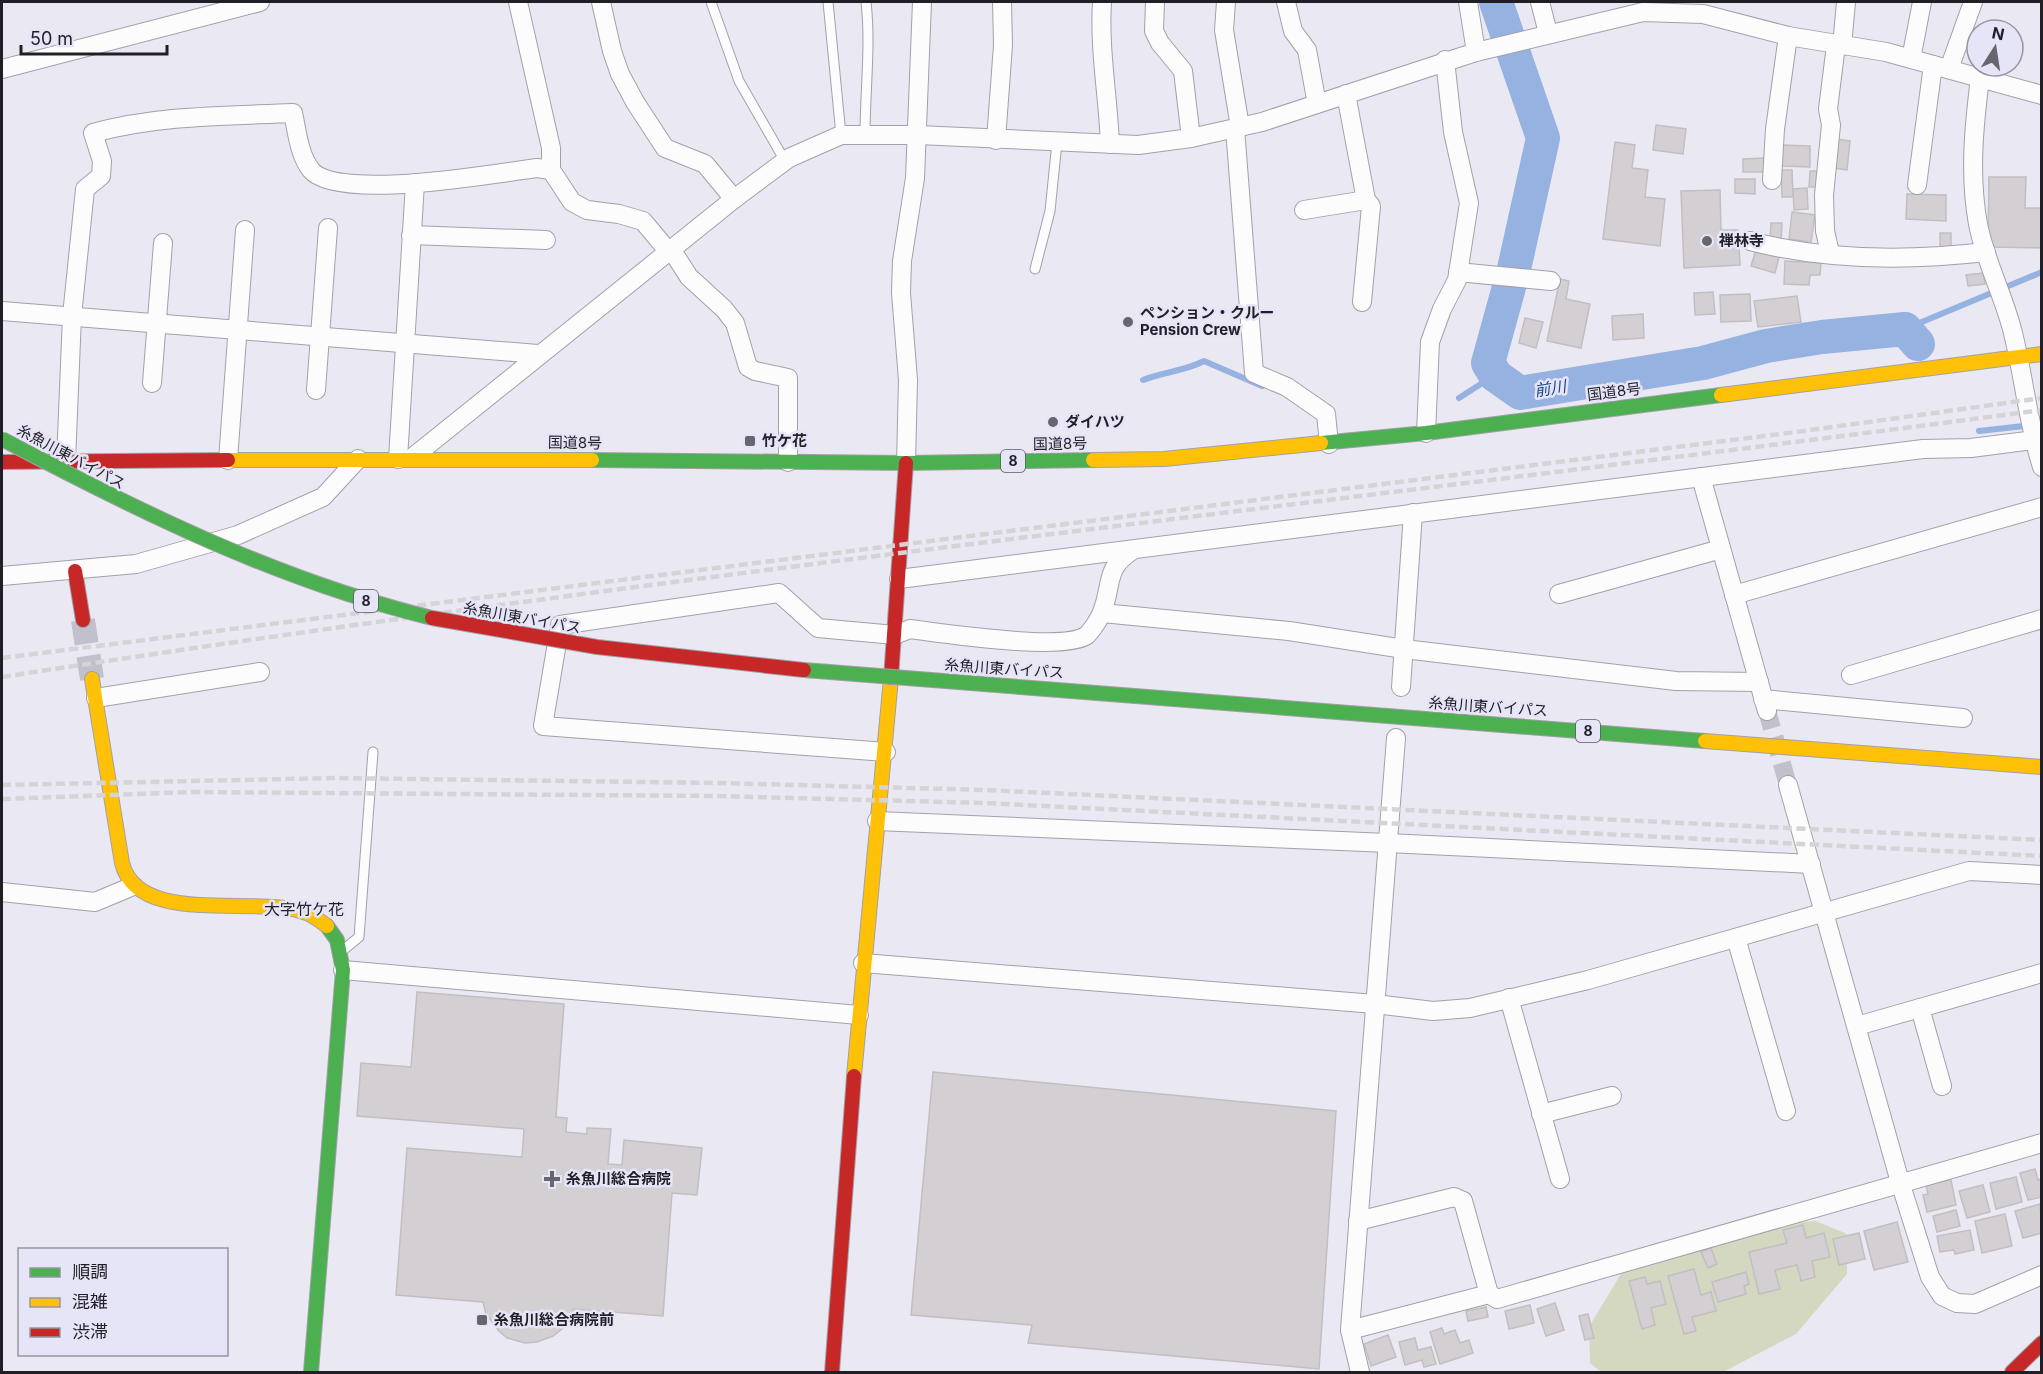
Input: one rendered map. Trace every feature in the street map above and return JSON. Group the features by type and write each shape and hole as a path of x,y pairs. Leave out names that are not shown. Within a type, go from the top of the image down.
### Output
{"main road":[{"name":"国道8号","path":"2,462 405,458 906,463 1164,459 1426,433 2042,354"},
{"name":"糸魚川東バイパス","path":"2,439 121,502 247,558 364,600 429,617 537,639 760,667 2042,767"},
{"path":"832,1372 863,963 886,752 906,463"},
{"path":"75,571 82,620"},
{"path":"92,679 122,863 125,875 133,886 156,900 302,910 323,920 335,934 342,951 344,970 312,1372"},
{"path":"2012,1372 2042,1343"}],"street":[{"path":"2,69 260,2"},
{"path":"518,2 551,148 551,170 572,202 587,210 619,214 643,221 670,250 689,277 724,309 735,323 748,367 755,371 788,378 788,462"},
{"path":"601,2 612,51 620,74 665,148 705,164 734,199"},
{"path":"906,463 908,380 902,272 915,178 922,2"},
{"path":"996,140 1003,45 1002,2"},
{"path":"1102,2 1100,35 1107,86 1110,144"},
{"path":"1155,2 1154,31 1160,43 1183,71 1191,138"},
{"path":"1226,2 1224,30 1238,128 1254,373 1287,387 1326,414 1329,444"},
{"path":"1286,2 1293,31 1307,50 1317,104"},
{"path":"1468,2 1483,50"},
{"path":"1540,2 1542,34"},
{"path":"1830,253 1824,195 1831,125 1828,109 1846,2"},
{"path":"1911,59 1922,2"},
{"path":"1917,185 1941,67 1973,2"},
{"path":"405,458 785,161 841,135 918,135 1138,145 1191,138 1238,128 1317,104 1445,60 1542,34 1643,12 1703,14 1788,36 1911,59 1965,74"},
{"path":"1772,180 1774,129 1788,36"},
{"path":"1426,433 1430,342 1458,272 1469,203 1453,132 1445,60"},
{"path":"2042,95 1980,78 1974,128 1973,186 1978,225 2004,299 2042,467"},
{"path":"1346,94 1366,200 1371,206 1362,302"},
{"path":"66,461 72,316 86,189 101,176 102,161 93,133 122,125 172,118 293,113 303,154 312,171 328,180 351,184 415,183 537,168 551,170"},
{"path":"405,458 404,342 415,183"},
{"path":"1304,210 1366,200"},
{"path":"316,390 328,228"},
{"path":"228,460 245,230"},
{"path":"411,235 546,240"},
{"path":"1750,241 1773,247 1896,260 1986,252"},
{"path":"152,383 163,243"},
{"path":"1458,272 1551,281"},
{"path":"2,311 237,328 538,354"},
{"path":"899,579 1923,449 1971,448 2037,440"},
{"path":"2,576 136,564 238,535 322,497 358,459"},
{"path":"1701,477 1763,697"},
{"path":"1734,595 2042,507"},
{"path":"1401,687 1413,513"},
{"path":"886,752 543,726 560,625 779,593 818,628 895,634 910,629 1061,643 1086,635 1102,613 1111,571 1120,558 1135,549"},
{"path":"1559,594 1721,549"},
{"path":"1102,613 1289,631 1404,649 1676,681 1763,697 1963,718"},
{"path":"1851,675 2042,619"},
{"path":"96,698 260,672"},
{"path":"1360,1372 1350,1329 1396,738"},
{"path":"1788,785 1900,1182 1930,1277 1942,1296 1957,1303 1976,1304 2042,1275"},
{"path":"877,821 1811,864"},
{"path":"863,963 1375,1004 1433,1011 1470,1008 1588,980 1969,871 2042,875"},
{"path":"2,892 95,902 133,886"},
{"path":"1736,938 1786,1111"},
{"path":"344,970 859,1015"},
{"path":"1857,1026 2042,973"},
{"path":"1509,998 1560,1179"},
{"path":"1920,1008 1942,1086"},
{"path":"1541,1114 1612,1096"},
{"path":"1358,1221 1454,1197 1463,1201 1489,1294 1497,1299 2042,1143"},
{"path":"1350,1329 1489,1294"}],"lane":[{"path":"711,2 739,81 785,161"},
{"path":"828,2 841,135"},
{"path":"865,135 865,67 869,30 866,2"},
{"path":"1035,269 1050,211 1057,142"},
{"path":"342,951 359,937 374,752"}],"green space":[{"path":"1816,1221 1847,1234 1847,1274 1796,1334 1723,1372 1601,1372 1590,1363 1589,1327 1625,1267 1701,1230"}],"building":[{"path":"1656,125 1686,129 1683,154 1653,150"},
{"path":"1836,139 1850,141 1847,170 1833,168"},
{"path":"1615,142 1635,145 1632,168 1648,170 1645,197 1665,199 1660,246 1603,239"},
{"path":"1782,145 1810,146 1810,167 1782,166"},
{"path":"1764,158 1764,172 1743,172 1743,159"},
{"path":"1781,170 1792,170 1793,197 1782,197"},
{"path":"1810,171 1820,171 1820,187 1809,187"},
{"path":"1989,177 2026,177 2025,208 2042,208 2042,248 1988,247"},
{"path":"1735,179 1755,179 1755,194 1735,193"},
{"path":"1807,188 1808,209 1794,210 1793,189"},
{"path":"1720,190 1721,230 1738,230 1740,265 1684,268 1681,191"},
{"path":"1907,194 1946,195 1946,221 1906,219"},
{"path":"1792,212 1815,215 1811,242 1789,239"},
{"path":"1771,223 1782,223 1781,243 1770,242"},
{"path":"1940,233 1951,233 1951,248 1940,248"},
{"path":"1756,250 1779,257 1775,273 1751,266"},
{"path":"1785,261 1821,263 1820,275 1810,275 1809,285 1784,284"},
{"path":"1983,273 1985,284 1968,286 1966,275"},
{"path":"1560,279 1569,281 1566,299 1590,304 1581,348 1547,341"},
{"path":"1713,292 1715,314 1695,315 1694,293"},
{"path":"1750,294 1751,321 1721,322 1720,295"},
{"path":"1797,296 1801,322 1758,327 1754,301"},
{"path":"1643,314 1644,338 1613,340 1612,316"},
{"path":"1525,318 1543,322 1536,348 1519,343"},
{"name":"糸魚川総合病院","path":"417,992 564,1004 556,1117 567,1118 566,1132 587,1134 587,1128 611,1129 608,1164 622,1165 624,1140 702,1148 697,1195 672,1193 663,1316 574,1309 562,1329 553,1336 537,1342 525,1343 507,1338 499,1331 486,1314 483,1302 396,1295 407,1148 522,1157 524,1129 357,1116 361,1063 411,1067"},
{"path":"933,1072 1336,1111 1319,1369 1028,1343 1032,1325 911,1315"},
{"path":"2035,1169 2038,1180 2042,1179 2042,1197 2028,1200 2020,1173"},
{"path":"2016,1177 2022,1202 1996,1209 1990,1183"},
{"path":"1951,1180 1956,1205 1927,1212 1923,1195 1928,1194 1926,1185"},
{"path":"1983,1185 1990,1212 1967,1218 1959,1191"},
{"path":"2040,1204 2042,1233 2023,1238 2015,1211"},
{"path":"1956,1210 1960,1226 1937,1232 1933,1216"},
{"path":"2005,1214 2012,1246 1982,1253 1975,1221"},
{"path":"1897,1222 1908,1262 1874,1270 1864,1231"},
{"path":"1803,1225 1806,1238 1824,1233 1830,1257 1812,1261 1815,1277 1801,1281 1797,1265 1775,1270 1780,1289 1759,1294 1749,1252 1787,1243 1783,1230"},
{"path":"1970,1230 1974,1250 1955,1254 1954,1250 1940,1252 1937,1236"},
{"path":"1859,1233 1865,1259 1839,1265 1833,1239"},
{"path":"1711,1248 1717,1264 1708,1268 1701,1252"},
{"path":"1694,1269 1701,1295 1711,1292 1716,1311 1692,1317 1696,1331 1684,1334 1668,1276"},
{"path":"1746,1272 1749,1284 1744,1286 1746,1294 1718,1302 1712,1282"},
{"path":"1645,1277 1647,1284 1660,1281 1666,1304 1651,1308 1655,1325 1642,1329 1629,1281"},
{"path":"1555,1303 1564,1330 1546,1336 1537,1309"},
{"path":"1530,1305 1534,1323 1509,1329 1505,1311"},
{"path":"1486,1307 1488,1317 1468,1321 1466,1311"},
{"path":"1588,1314 1594,1338 1585,1340 1579,1316"},
{"path":"1442,1328 1444,1334 1455,1330 1460,1343 1469,1340 1473,1353 1440,1364 1430,1332"},
{"path":"1388,1335 1396,1357 1371,1366 1364,1344"},
{"path":"1415,1338 1418,1350 1431,1347 1436,1364 1424,1367 1422,1360 1405,1365 1399,1342"}],"waterway":[{"name":"前川","path":"1496,2 1543,138 1514,269 1488,363 1496,376 1520,393 1703,363 1766,346 1822,337 1905,329 1918,344"},
{"path":"1905,329 2042,272"},
{"path":"1143,380 1204,361 1262,386"},
{"path":"1459,398 1487,380 1493,371"},
{"path":"1979,431 2042,424"}],"tunnel":[{"path":"83,620 92,679"},
{"path":"1767,711 1788,785"}],"railway":[{"path":"2,658 1796,432 2042,398"},
{"path":"2,677 256,639 766,570 2042,410"},
{"path":"2,785 336,778 720,783 985,790 2042,840"},
{"path":"2,799 191,792 717,796 984,803 2042,856"}],"traffic: fast":[{"path":"1321,443 1426,433 1721,395"},
{"path":"2,439 106,493 212,542 320,585 432,618"},
{"path":"592,460 906,463 1093,460"},
{"path":"804,670 1135,696"},
{"path":"1135,696 1705,741"},
{"path":"311,1372 343,970 337,940 327,926"}],"traffic: slow":[{"path":"1721,395 2042,354"},
{"path":"1093,460 1164,459 1321,443"},
{"path":"228,460 592,460"},
{"path":"854,1076 891,678"},
{"path":"92,679 122,863 132,883 150,895 174,902 282,908 306,913 327,926"},
{"path":"1705,741 2042,767"}],"traffic: jam":[{"path":"2,462 228,460"},
{"path":"891,678 906,463"},
{"path":"75,571 83,620"},
{"path":"432,618 597,647 804,670"},
{"path":"832,1372 854,1076"},
{"path":"2012,1372 2042,1343"}],"place":[{"name":"禅林寺","path":"1707,241"},
{"name":"ペンション・クルー Pension Crew","path":"1128,322"},
{"name":"ダイハツ","path":"1053,422"},
{"name":"竹ケ花","path":"750,441"},
{"name":"糸魚川総合病院","path":"552,1179"},
{"name":"糸魚川総合病院前","path":"482,1320"}],"district":[{"name":"大字竹ケ花","path":"304,909"}]}
